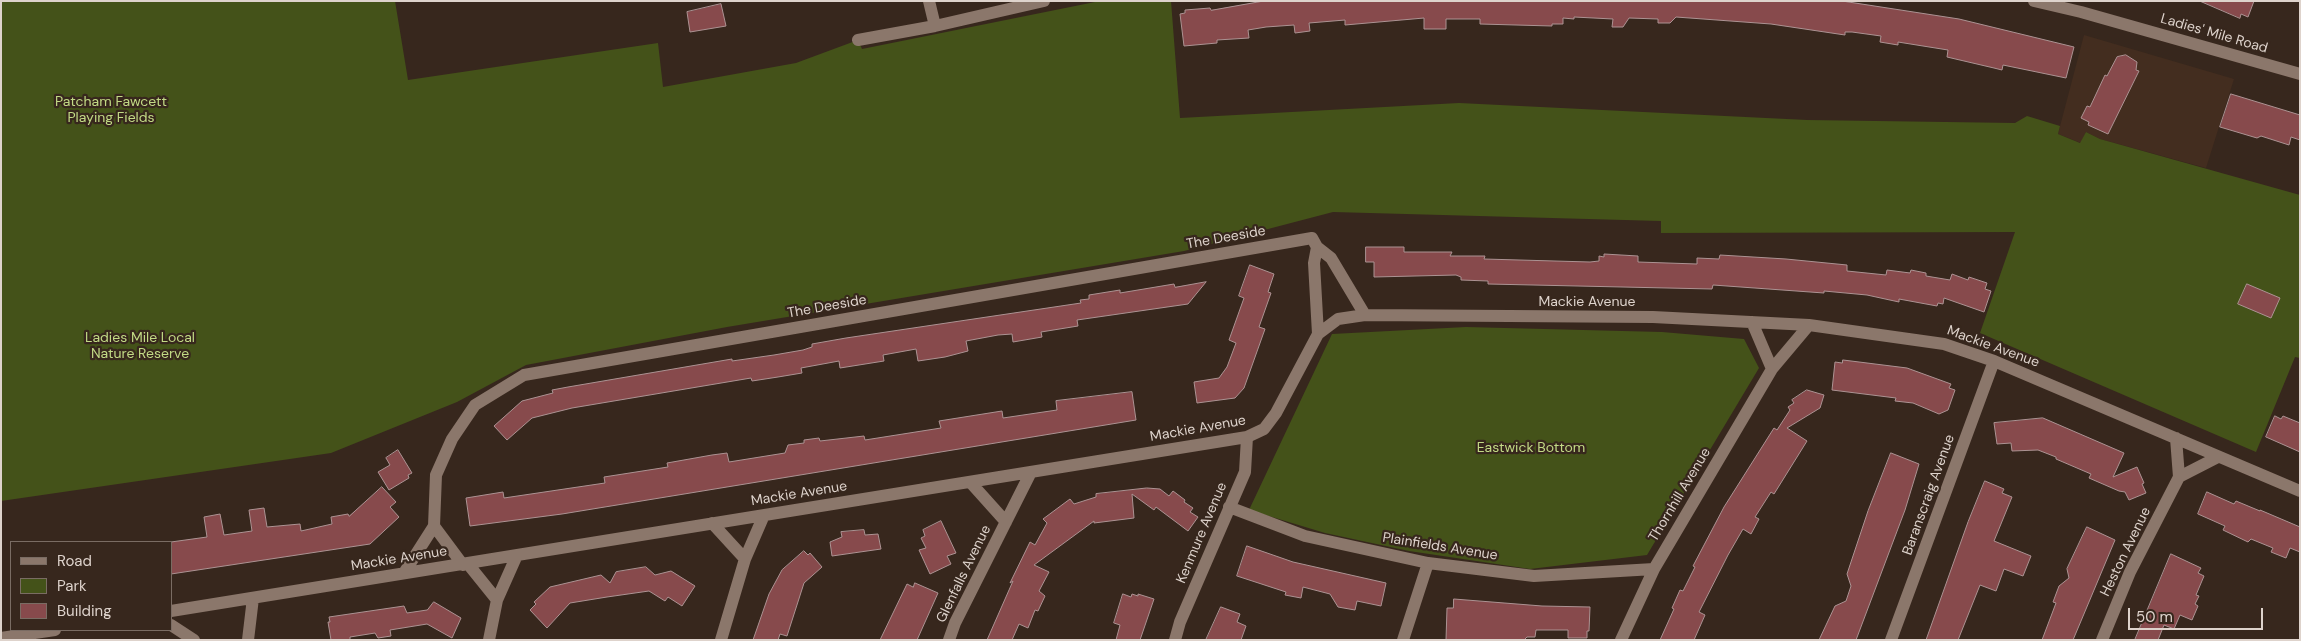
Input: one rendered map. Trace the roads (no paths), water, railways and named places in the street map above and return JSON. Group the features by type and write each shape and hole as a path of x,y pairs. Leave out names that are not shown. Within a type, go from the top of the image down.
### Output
{"street":[{"path":"929,1 935,26"},
{"path":"858,40 935,26 1044,1"},
{"name":"Ladies' Mile Road","path":"2034,1 2083,7 2300,74"},
{"name":"The Deeside","path":"434,526 436,475 452,439 475,405 524,374 1312,238 1317,248 1331,258 1366,315"},
{"path":"1317,248 1314,263 1318,334"},
{"name":"Mackie Avenue","path":"172,611 1247,437 1264,429 1276,413 1318,334 1338,319 1366,315 1653,317 1809,325 1944,344 1994,361 2300,490"},
{"path":"1752,322 1772,369"},
{"name":"Thornhill Avenue","path":"1621,640 1654,568 1772,369 1809,325"},
{"name":"Baranscraig Avenue","path":"1891,640 1994,361"},
{"name":"Kenmure Avenue","path":"1175,640 1180,622 1245,472 1247,437"},
{"path":"2176,438 2179,477 2218,457"},
{"name":"Glenfalls Avenue","path":"949,640 955,623 1031,472"},
{"name":"Heston Avenue","path":"2102,640 2130,572 2179,477"},
{"name":"Glenfalls Avenue","path":"970,483 1006,522"},
{"name":"Plainfields Avenue","path":"1229,507 1305,536 1428,564 1534,576 1654,568"},
{"path":"721,640 746,560 764,515"},
{"path":"712,523 746,560"},
{"path":"404,573 434,526 497,600"},
{"path":"489,640 497,600 517,555"},
{"path":"1404,640 1428,564"},
{"path":"248,640 253,598"},
{"path":"172,627 194,640"},
{"path":"1,638 48,631"}],"park label":[{"name":"Patcham Fawcett Playing Fields","path":"111,110"},
{"name":"Ladies Mile Local Nature Reserve","path":"140,346"},
{"name":"Eastwick Bottom","path":"1531,448"}]}
